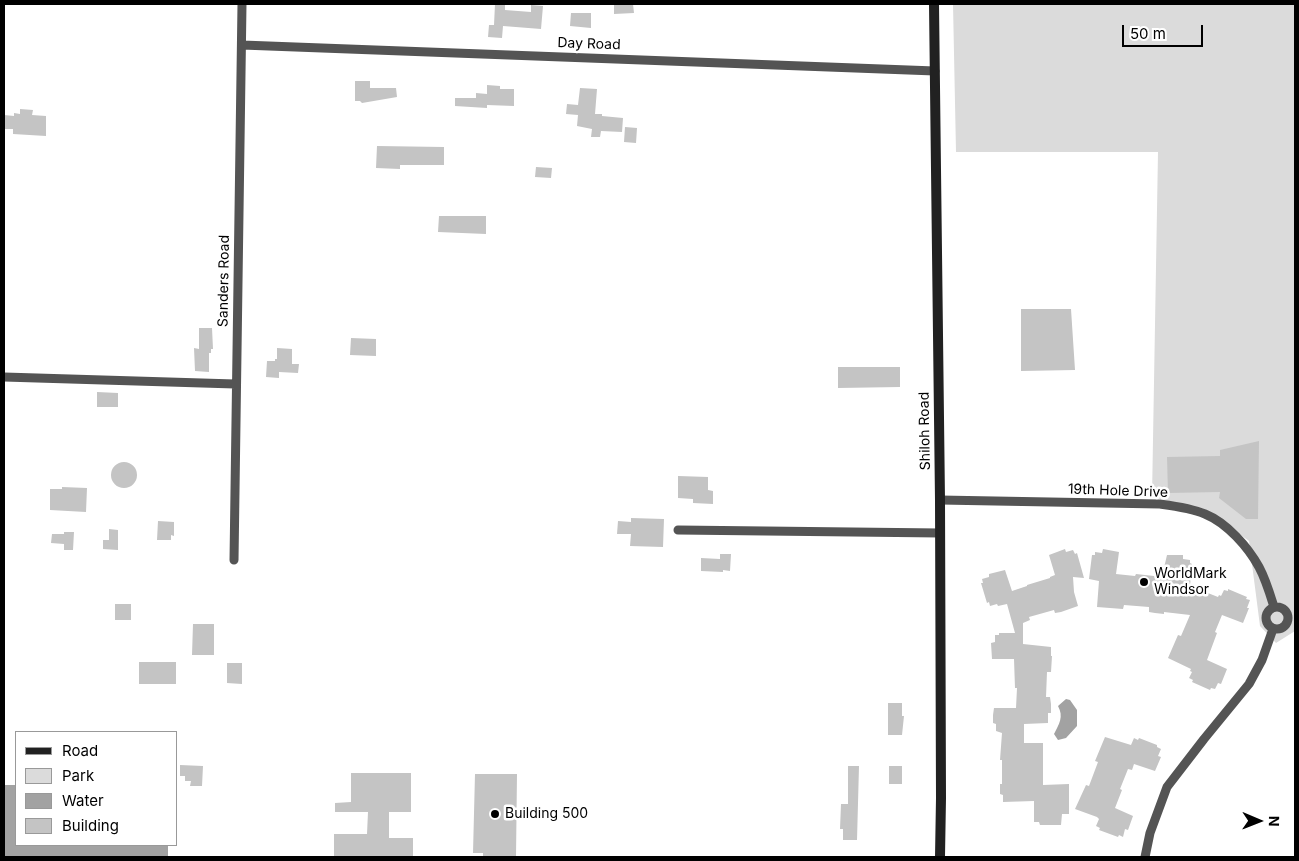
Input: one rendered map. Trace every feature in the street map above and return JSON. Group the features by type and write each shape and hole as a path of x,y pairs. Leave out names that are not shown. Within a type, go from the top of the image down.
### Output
{"main road":[{"name":"Shiloh Road","path":"934,4 940,500 940,857"}],"street":[{"name":"Sanders Road","path":"234,560 235,384 242,4"},
{"name":"Day Road","path":"242,45 935,71"},
{"path":"4,377 235,384"},
{"name":"19th Hole Drive","path":"940,500 1160,504 1206,514 1221,523 1248,550 1260,567 1274,607"},
{"path":"678,530 940,533"},
{"name":"19th Hole Drive","path":"1278,607 1285,610 1288,618 1284,628 1273,629 1267,625 1265,618 1268,611 1278,607"},
{"name":"19th Hole Drive","path":"1145,857 1150,833 1167,787 1204,738 1249,684 1262,660 1273,629"}],"green space":[{"path":"953,4 1295,4 1295,631 1276,643 1260,626 1249,541 1207,510 1152,497 1158,152 956,152"}],"water":[{"path":"1066,699 1070,700 1077,710 1077,726 1066,738 1058,740 1054,734 1061,717 1058,706"},
{"path":"4,785 15,785 15,846 168,846 168,857 4,857"}],"building":[{"path":"495,4 505,4 505,10 531,12 531,5 543,6 541,29 503,26 502,38 488,37 489,25 494,25"},
{"path":"614,4 633,4 634,13 614,14"},
{"path":"571,13 591,13 591,28 570,26"},
{"path":"355,81 370,81 370,88 396,88 397,97 362,103 355,101"},
{"path":"487,85 500,86 500,89 514,89 514,106 487,105 487,108 455,106 455,98 476,98 476,93 487,94"},
{"path":"580,88 597,89 595,114 623,118 622,132 601,131 600,137 591,137 592,129 577,126 578,115 566,114 567,104 578,105"},
{"path":"20,109 33,110 32,115 46,116 46,136 13,134 13,129 4,129 4,115 14,116 14,113 20,114"},
{"path":"625,127 637,128 636,143 624,142"},
{"path":"377,146 444,147 444,165 400,165 400,169 376,168"},
{"path":"536,167 552,168 551,178 535,177"},
{"path":"439,216 486,216 486,234 438,232"},
{"path":"1021,309 1071,309 1075,370 1021,371"},
{"path":"199,328 212,328 213,349 209,353 209,372 195,371 194,348 199,349"},
{"path":"351,338 376,339 376,356 350,355"},
{"path":"277,348 292,349 292,364 299,364 298,373 279,372 279,378 266,377 267,361 275,361 277,359"},
{"path":"838,367 900,367 900,387 838,388"},
{"path":"97,392 118,393 118,407 97,407"},
{"path":"1259,441 1258,519 1246,519 1219,498 1220,492 1168,493 1167,457 1220,456 1220,450"},
{"path":"124,462 134,465 137,475 134,485 124,488 114,485 111,475 114,465"},
{"path":"678,476 708,477 708,490 713,491 713,504 693,503 693,499 678,498"},
{"path":"62,487 87,488 86,512 50,510 50,489 62,489"},
{"path":"631,518 664,519 663,547 630,546 631,534 617,534 618,521 631,522"},
{"path":"158,521 174,522 174,536 171,535 171,540 157,540"},
{"path":"109,529 118,530 118,550 103,549 103,540 109,540"},
{"path":"64,532 74,532 73,550 64,550 64,544 51,543 52,534 64,534"},
{"path":"1065,549 1066,552 1073,550 1075,554 1077,553 1084,578 1073,577 1074,592 1078,606 1061,612 1055,613 1054,610 1029,617 1030,620 1023,623 1023,644 1051,647 1052,656 1051,672 1047,672 1046,697 1050,697 1051,704 1051,713 1048,713 1048,723 1024,724 1024,743 1043,743 1043,785 1069,784 1069,814 1062,814 1061,825 1040,825 1039,822 1034,822 1034,801 1003,802 1003,795 1000,794 1000,784 1002,784 1002,760 1000,760 1002,733 996,731 996,724 993,723 994,708 1016,708 1017,688 1015,688 1014,659 992,659 991,643 995,642 995,635 999,635 999,633 1015,633 1007,604 990,606 989,602 987,603 981,583 983,583 982,579 989,577 989,574 1005,570 1012,591 1050,578 1055,575 1049,555"},
{"path":"1103,549 1119,552 1116,574 1135,576 1136,574 1154,576 1155,571 1163,572 1167,555 1183,555 1183,559 1190,560 1192,564 1190,586 1218,597 1219,595 1221,596 1224,590 1228,591 1228,589 1250,600 1243,623 1222,615 1215,632 1217,633 1207,660 1227,669 1221,684 1218,683 1215,689 1211,688 1210,690 1192,682 1193,680 1189,678 1192,672 1190,671 1191,669 1168,658 1178,635 1181,636 1190,615 1149,612 1149,607 1124,605 1123,609 1097,607 1099,581 1089,579 1092,555 1095,555 1095,552 1102,553"},
{"path":"720,554 731,554 730,571 701,571 701,558 720,559"},
{"path":"115,604 131,604 131,620 115,620"},
{"path":"193,624 214,624 214,655 192,655"},
{"path":"139,662 176,662 176,684 139,684"},
{"path":"227,663 242,663 242,684 227,683"},
{"path":"888,703 902,703 902,716 904,716 902,735 888,735"},
{"path":"1105,737 1131,745 1134,738 1138,740 1139,738 1157,745 1161,749 1158,756 1161,757 1155,771 1134,764 1132,770 1128,769 1115,808 1133,816 1128,830 1125,829 1123,837 1099,830 1100,828 1096,826 1099,819 1097,817 1075,809 1086,785 1089,786 1098,762 1095,761"},
{"path":"180,765 203,766 202,786 190,786 191,781 185,781 185,776 180,776"},
{"path":"848,766 859,766 857,840 843,840 843,829 840,829 841,804 848,804"},
{"path":"889,766 902,766 902,784 889,784"},
{"path":"351,773 411,773 411,812 389,812 389,838 413,838 413,857 334,857 334,834 367,834 368,812 335,812 335,803 351,802"},
{"name":"Building 500","path":"475,774 517,774 516,857 483,857 483,853 473,853"}],"place":[{"name":"WorldMark Windsor","path":"1144,582"},
{"name":"Building 500","path":"495,814"}]}
